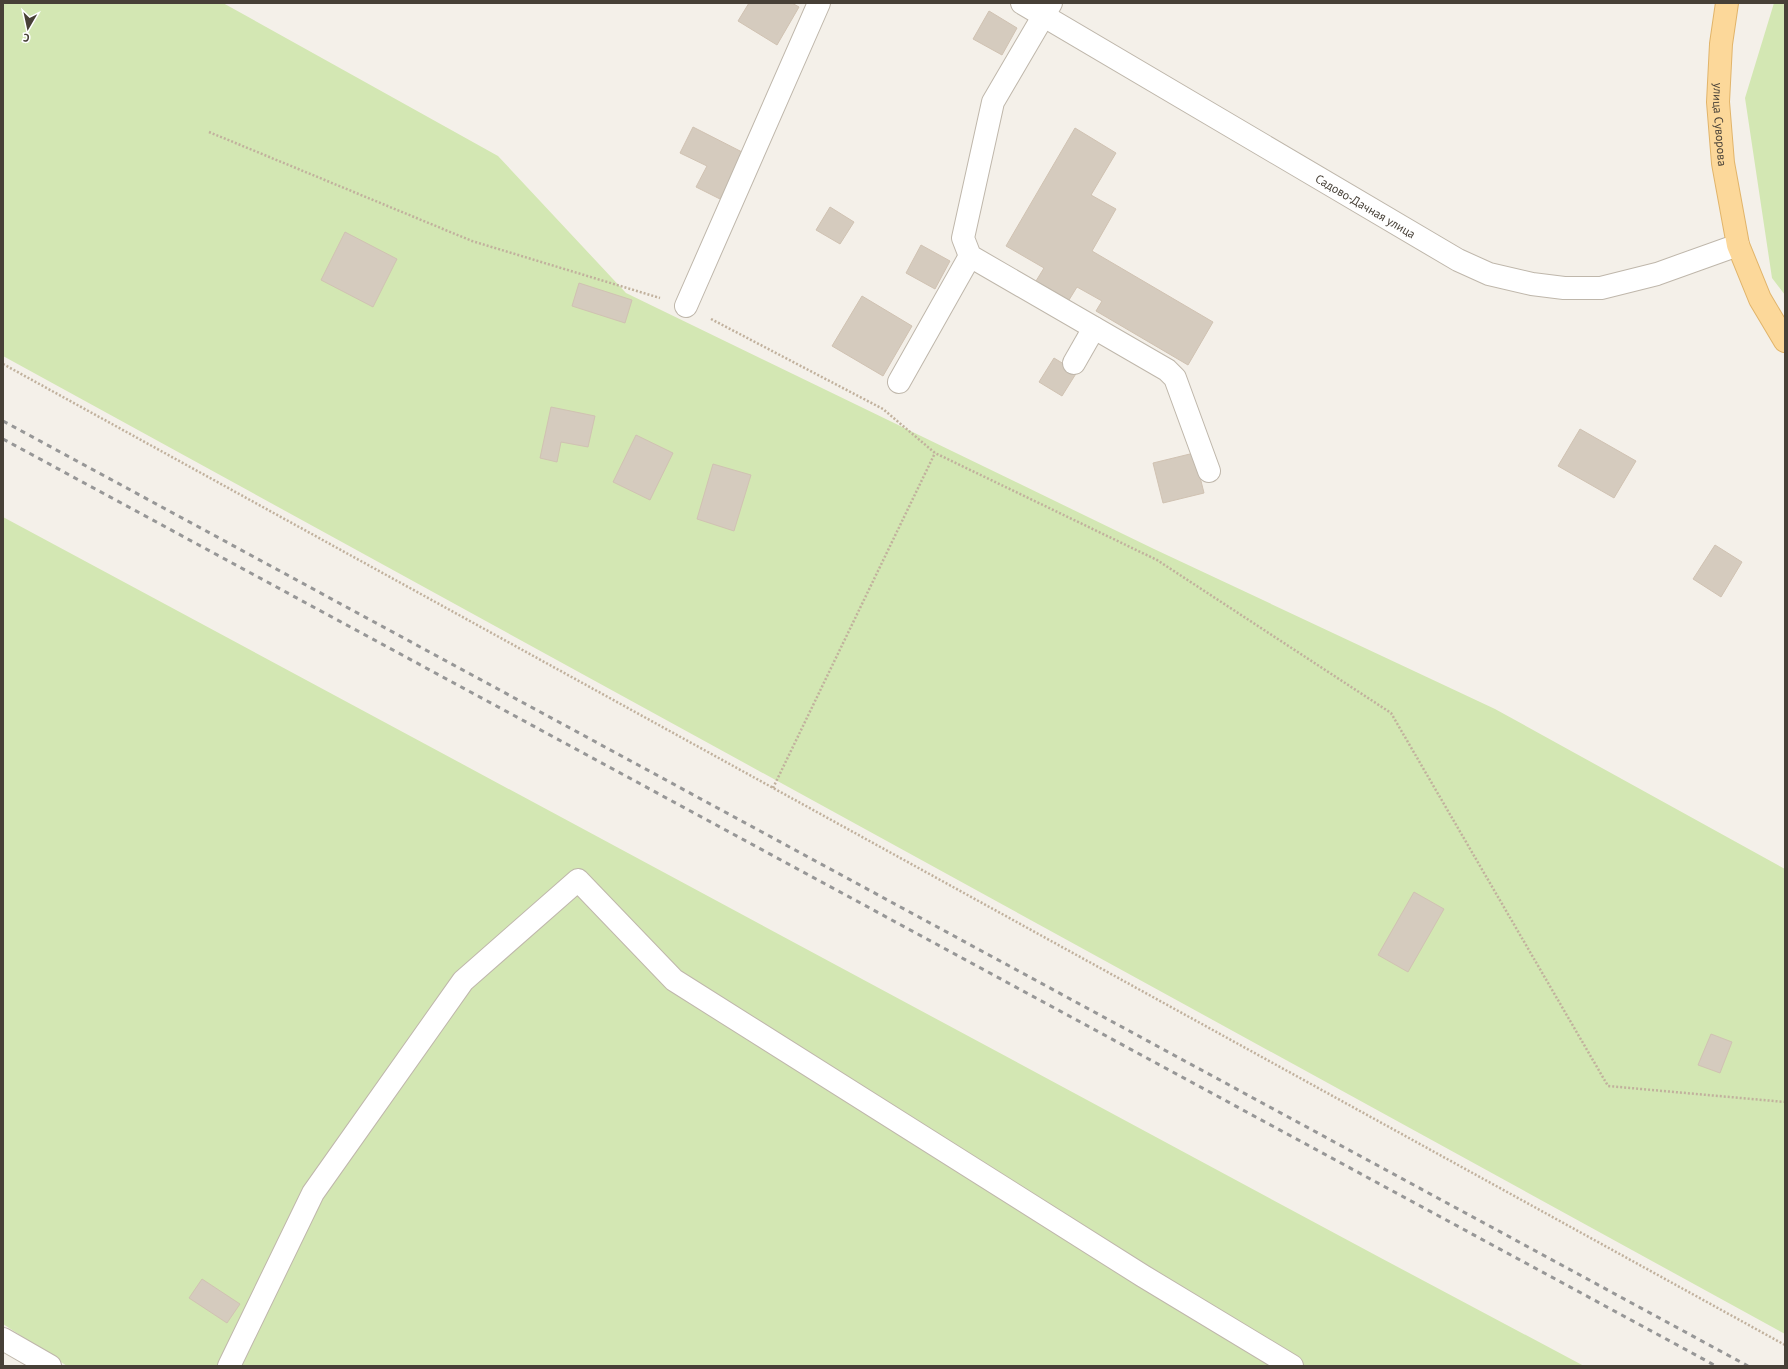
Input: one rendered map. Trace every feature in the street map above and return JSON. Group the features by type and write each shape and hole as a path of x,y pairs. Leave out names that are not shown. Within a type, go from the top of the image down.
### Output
{"main road":[{"name":"улица Суворова","path":"1727,3 1720,44 1718,102 1723,163 1738,245 1760,299 1785,341"}],"street":[{"path":"686,306 819,3"},
{"name":"Садово-Дачная улица","path":"1022,3 1048,9 1458,260 1489,274 1545,286 1564,288 1601,288 1658,274 1738,245"},
{"path":"1048,9 993,102 963,238 970,256 1167,370 1175,378 1209,471"},
{"path":"899,382 970,256"},
{"path":"1074,363 1094,328"},
{"path":"229,1366 313,1193 463,981 578,880 674,980 1143,1276 1292,1366"},
{"path":"3,1338 50,1366"}],"path":[{"path":"209,132 472,242 686,306 883,409 935,453 1157,560 1391,713 1608,1086 1785,1102"},
{"path":"3,364 1785,1345"},
{"path":"773,788 935,453"}],"green space":[{"path":"3,3 223,3 498,156 626,293 1154,549 1495,709 1785,869 1785,1334 3,356"},
{"path":"1774,3 1785,3 1785,295 1772,278 1745,98"},
{"path":"3,517 1584,1366 67,1366 3,1324"}],"building":[{"path":"749,3 792,3 799,7 777,45 738,21"},
{"path":"989,11 1017,28 1002,55 973,39"},
{"path":"693,127 744,153 720,199 696,187 707,166 680,153"},
{"path":"1075,128 1116,153 1091,195 1116,209 1092,251 1213,322 1188,365 1096,311 1102,301 1077,287 1069,300 1036,281 1044,268 1006,246"},
{"path":"830,207 854,222 840,244 816,230"},
{"path":"345,232 397,259 373,307 321,280"},
{"path":"921,245 950,261 935,289 906,273"},
{"path":"579,283 632,300 625,323 572,306"},
{"path":"862,296 912,326 883,376 832,346"},
{"path":"1054,358 1077,372 1062,396 1039,382"},
{"path":"551,407 595,416 588,447 561,442 557,462 540,458"},
{"path":"1580,429 1636,461 1614,498 1558,466"},
{"path":"636,435 673,453 650,500 613,482"},
{"path":"1194,453 1204,493 1163,503 1153,463"},
{"path":"713,464 751,475 734,531 697,519"},
{"path":"1715,545 1742,562 1721,597 1693,579"},
{"path":"1414,892 1444,909 1408,972 1378,955"},
{"path":"1711,1034 1732,1042 1720,1073 1698,1065"},
{"path":"202,1279 240,1304 227,1323 189,1298"}],"railway":[{"path":"3,421 1748,1366"},
{"path":"3,439 1716,1366"}]}
